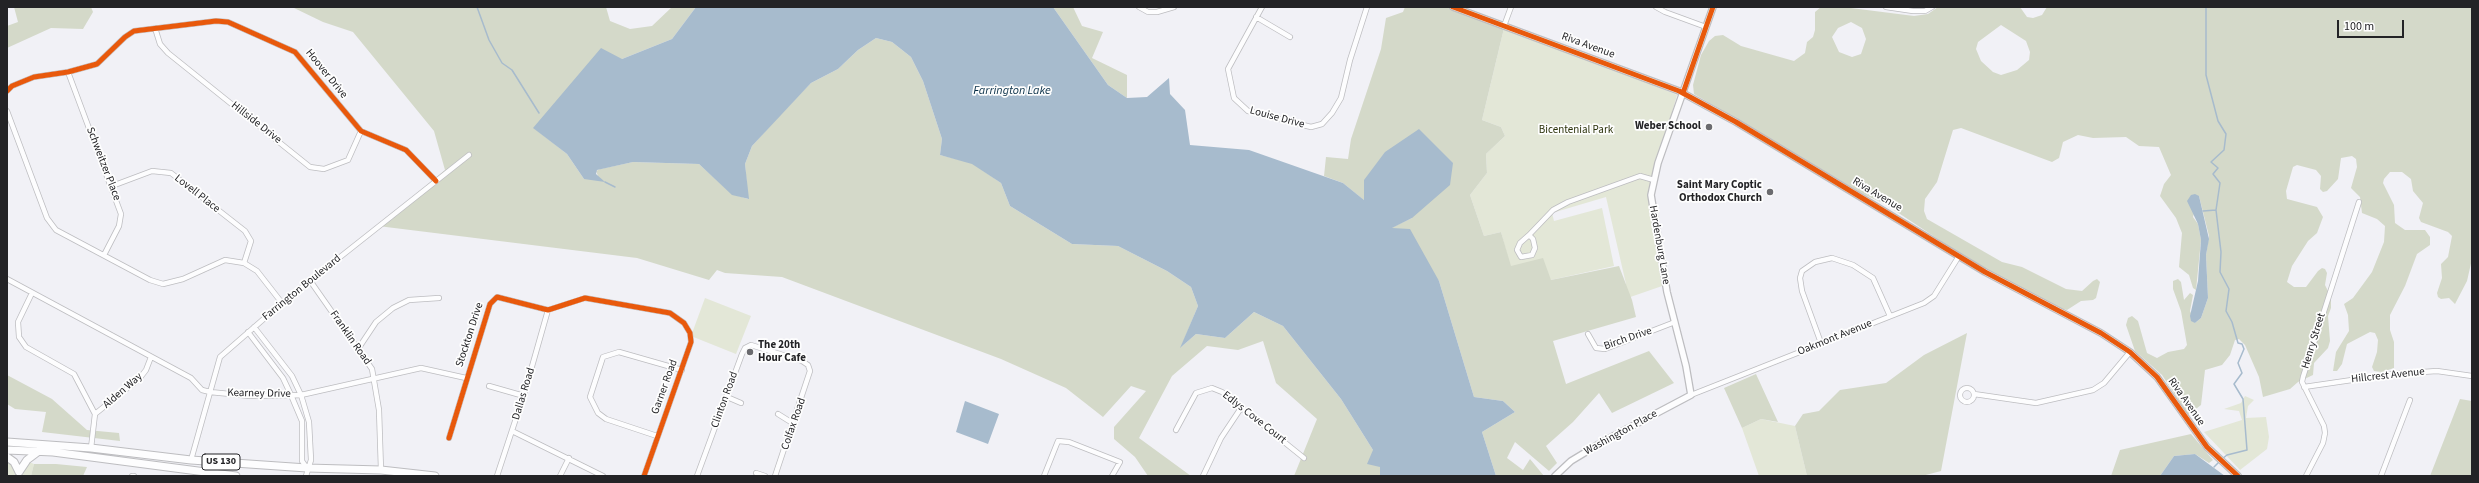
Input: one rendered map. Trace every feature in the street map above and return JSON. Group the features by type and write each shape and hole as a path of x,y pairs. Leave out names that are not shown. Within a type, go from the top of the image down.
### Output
{"highway":[{"name":"US 130","path":"7,442 91,448 306,472 381,470 435,476"},
{"name":"US 130","path":"7,450 39,451 236,476"},
{"path":"7,457 14,462 19,472 27,460 39,451"}],"street":[{"path":"1139,7 1148,12 1157,12 1174,7"},
{"name":"Louise Drive","path":"1262,7 1228,69 1234,98 1248,111 1311,127 1322,124 1332,113 1341,98 1350,60 1367,7"},
{"name":"Riva Avenue","path":"1453,7 1683,94 1742,126 1959,256 2101,333 2130,352 2157,377 2198,437 2238,476"},
{"path":"1504,26 1511,7"},
{"path":"1656,7 1665,12 1706,27"},
{"name":"Hardenburg Lane","path":"1691,395 1667,292 1651,200 1654,180 1713,7"},
{"path":"1886,7 1913,11 1925,11 1932,7"},
{"path":"1256,17 1290,37"},
{"name":"Hoover Drive","path":"7,91 12,86 34,76 68,72 97,64 125,37 134,31 216,20 228,22 296,52 361,131 406,150 436,181"},
{"name":"Hillside Drive","path":"155,28 160,44 168,53 310,167 324,169 337,166 348,160 361,131"},
{"name":"Schweitzer Place","path":"68,72 112,186 121,214 119,226 104,256"},
{"path":"7,111 47,218 56,230 150,280 163,284 183,279 225,260 244,263 257,271 282,302"},
{"name":"Farrington Boulevard","path":"191,460 220,357 282,302 311,282 470,155"},
{"name":"Lovell Place","path":"112,186 152,171 170,173 245,231 251,241 244,263"},
{"path":"1529,235 1533,239 1535,248 1532,255 1522,257 1517,250 1520,243 1553,210 1568,202 1640,176 1654,180"},
{"name":"Henry Street","path":"2304,387 2303,377 2310,350 2359,202"},
{"name":"Oakmont Avenue","path":"1691,395 1924,303 1934,296 1959,256"},
{"path":"1821,343 1802,291 1800,278 1802,271 1815,262 1832,258 1853,265 1873,278 1890,316"},
{"name":"Kearney Drive","path":"7,279 192,378 202,390 210,392 250,396 301,395 374,380 421,368 466,378"},
{"name":"Franklin Road","path":"311,282 372,369 379,410 381,470"},
{"path":"32,293 18,322 19,337 26,347 74,374 95,414"},
{"name":"Stockton Drive","path":"449,438 466,378 493,300 497,297 548,310"},
{"path":"358,349 376,322 393,308 409,300 439,298"},
{"name":"Garner Road","path":"548,310 585,298 670,313 684,322 690,333 691,342 644,476"},
{"name":"Dallas Road","path":"497,476 524,396 548,310"},
{"name":"Birch Drive","path":"1588,334 1596,348 1605,349 1675,322"},
{"path":"254,327 292,376 301,395 309,422 311,460 306,472"},
{"path":"248,332 283,378 292,395 302,421 302,461 306,472"},
{"name":"Clinton Road","path":"697,476 745,348 751,345 802,361 808,365 810,371"},
{"path":"657,436 606,419 598,413 590,398 603,356 619,352 682,370"},
{"path":"1974,394 2036,404 2093,390 2104,383 2130,352"},
{"name":"Alden Way","path":"91,448 95,414 139,379 146,370 151,357"},
{"name":"Colfax Road","path":"775,476 794,424 810,371"},
{"name":"Hillcrest Avenue","path":"2304,387 2393,374 2438,372 2472,376"},
{"path":"489,386 524,396"},
{"path":"2304,387 2324,426 2325,433 2323,443 2306,476"},
{"name":"Edlys Cove Court","path":"1176,430 1196,393 1212,388 1242,408 1304,458"},
{"name":"Washington Place","path":"1555,476 1572,461 1604,441 1691,395"},
{"path":"727,397 741,403"},
{"path":"2381,476 2410,400"},
{"path":"1203,476 1221,438 1242,408"},
{"path":"778,414 794,424"},
{"path":"512,431 603,476"},
{"path":"1044,476 1058,441 1069,442 1120,462 1112,476"},
{"path":"560,476 569,458"},
{"path":"756,473 765,476"}],"green space":[{"path":"14,7 91,7 93,12 83,29 51,28 7,48 7,26 18,22"},
{"path":"292,7 606,7 610,21 630,29 652,26 672,7 696,7 672,39 622,59 534,128 567,154 584,179 598,176 596,171 600,169 633,162 699,164 732,194 748,199 745,164 752,146 777,118 811,83 838,69 858,50 876,38 892,42 911,57 923,81 942,139 940,155 972,163 1001,183 1010,206 1072,244 1118,246 1167,271 1191,287 1198,306 1181,347 1196,334 1225,338 1254,312 1283,326 1341,399 1373,450 1380,467 1380,476 1294,476 1317,419 1276,383 1263,341 1238,350 1207,346 1172,376 1139,438 1191,476 1148,476 1135,457 1114,439 1114,427 1146,391 1131,386 1103,417 1066,388 1001,359 782,277 725,273 717,270 709,280 637,258 378,226 445,170 434,131 353,32 323,22"},
{"path":"1053,7 1073,7 1082,26 1103,32 1092,58 1127,75 1127,98 1108,85"},
{"path":"1405,7 1450,7 1505,24 1482,120 1501,127 1505,136 1486,154 1487,173 1470,195 1484,236 1501,232 1511,266 1543,258 1551,280 1619,266 1632,300 1636,317 1553,341 1566,384 1649,351 1674,383 1612,413 1599,393 1573,422 1546,446 1557,463 1549,471 1515,442 1507,458 1523,470 1530,459 1544,476 1496,476 1482,432 1515,412 1503,401 1474,397 1439,281 1391,228 1412,218 1365,201 1343,183 1324,176 1326,157 1348,159 1351,139 1381,49 1386,18 1403,12"},
{"path":"1821,7 1851,8 1914,16 1928,14 1938,7 2020,7 2027,17 2033,18 2042,15 2047,7 2472,7 2472,259 2467,281 2455,304 2449,298 2441,299 2438,297 2437,293 2442,278 2441,264 2448,257 2452,236 2448,232 2421,222 2419,218 2423,203 2413,191 2411,179 2402,172 2390,172 2384,179 2383,183 2394,205 2395,223 2405,230 2425,230 2430,237 2430,245 2417,254 2405,286 2390,315 2390,330 2394,342 2394,368 2382,372 2374,371 2372,367 2377,352 2378,340 2375,333 2370,332 2347,344 2342,364 2337,371 2333,371 2336,352 2349,331 2348,315 2344,304 2353,298 2372,272 2384,242 2385,226 2377,219 2362,213 2360,197 2351,188 2357,167 2356,159 2352,156 2341,158 2338,179 2327,191 2323,192 2320,189 2321,176 2316,170 2297,165 2293,167 2286,191 2287,199 2317,207 2323,217 2317,233 2308,241 2292,266 2287,282 2294,287 2306,287 2318,271 2322,268 2325,269 2327,273 2325,285 2331,297 2331,308 2328,316 2330,341 2328,348 2314,363 2313,375 2298,382 2290,389 2263,397 2259,377 2245,345 2239,339 2235,340 2230,355 2222,365 2205,370 2201,405 2188,415 2162,375 2135,351 2126,325 2128,318 2132,316 2138,321 2147,353 2157,358 2168,352 2184,349 2187,345 2181,311 2173,289 2173,281 2178,279 2181,282 2184,300 2190,293 2193,295 2190,311 2195,323 2201,318 2208,298 2206,255 2209,236 2199,196 2193,217 2198,224 2201,240 2196,290 2193,288 2189,275 2179,267 2182,233 2176,218 2160,196 2164,184 2171,175 2159,147 2139,146 2126,137 2093,138 2078,135 2063,142 2059,158 2052,162 1961,128 1953,130 1937,182 1925,199 1924,211 1927,219 2002,262 2022,267 2066,289 2082,291 2097,279 2100,282 2096,298 2093,300 2081,301 2067,310 2055,307 1977,265 1885,204 1865,195 1694,94 1693,85 1701,55 1709,41 1715,36 1723,35 1741,46 1794,61 1805,53 1807,42 1813,37 1815,30 1815,12","holes":["1851,22 1862,28 1866,39 1861,54 1852,57 1839,52 1832,37 1838,28","2001,25 2026,41 2030,52 2029,60 2017,70 2001,75 1993,72 1981,61 1976,49 1978,42"]},
{"name":"Bicentenial Park","path":"1505,24 1677,95 1649,194 1665,285 1616,302 1626,284 1606,197 1552,213 1554,221 1602,208 1614,266 1551,280 1510,266 1501,232 1484,236 1470,195 1487,173 1486,154 1505,136 1501,127 1482,120"},
{"path":"705,298 751,316 736,354 691,336"},
{"path":"1967,333 1941,471 1922,476 1807,476 1795,426 1803,414 1819,411 1840,390 1886,383 1924,355"},
{"path":"1756,374 1778,422 1761,419 1742,428 1724,388"},
{"path":"7,375 52,399 87,430 119,433 120,441 42,432 46,412 15,409 7,404"},
{"path":"2245,396 2254,400 2248,406 2246,418 2266,417 2269,437 2267,449 2240,470 2204,432 2242,420 2239,411 2224,409 2241,403"},
{"path":"2460,399 2472,401 2472,476 2430,476"},
{"path":"1761,419 1795,426 1807,476 1759,476 1742,428"},
{"path":"2191,434 2213,460 2209,463 2195,454 2174,456 2160,476 2111,476 2120,450"},
{"path":"7,460 15,468 16,476 7,476"},
{"path":"29,462 34,464 31,476 22,476 23,469"},
{"path":"34,464 56,464 87,467 83,476 31,476"}],"water":[{"name":"Farrington Lake","path":"696,7 1053,7 1108,85 1127,98 1147,97 1169,78 1170,94 1185,110 1190,145 1249,150 1343,183 1364,200 1364,180 1385,152 1419,129 1453,163 1450,185 1412,218 1392,228 1410,229 1439,281 1474,397 1503,401 1515,412 1482,432 1496,476 1380,476 1380,467 1367,464 1373,450 1341,399 1283,326 1254,312 1225,338 1196,334 1180,348 1198,306 1191,287 1167,271 1118,246 1072,244 1010,206 1001,183 972,164 940,155 942,139 923,81 911,57 892,42 876,38 858,50 838,69 811,83 752,146 745,164 749,199 732,195 699,164 633,162 597,170 596,174 605,182 584,179 567,154 533,128 601,48 622,59 672,39"},
{"path":"2195,194 2199,196 2209,239 2206,255 2208,298 2201,318 2195,323 2191,321 2190,316 2198,281 2201,240 2198,224 2187,201 2191,195"},
{"path":"965,401 999,414 988,444 956,432"},
{"path":"2195,454 2225,476 2160,476 2174,456"}],"waterway":[{"path":"477,7 489,40 502,63 512,70 539,113"},
{"path":"2206,7 2206,75 2218,121 2226,134 2224,150 2211,162 2218,168 2213,174 2220,183 2216,210 2221,252 2220,272 2229,289 2226,311 2232,322 2238,343 2242,344 2244,349 2238,363 2242,373 2234,384 2243,399 2247,450 2227,455 2222,459"},
{"path":"605,182 615,187"},
{"path":"2203,211 2216,210"},
{"path":"2214,467 2219,462"}],"cycle path":[{"path":"1453,7 1679,91 1736,122 1985,272 2101,333 2130,352 2157,377 2207,447 2238,476"},
{"path":"1683,93 1713,7"},
{"path":"7,91 12,86 34,77 68,72 97,64 125,37 134,31 216,21 228,22 295,52 361,131 406,150 436,181"},
{"path":"449,438 490,304 497,297 548,310 585,298 670,313 684,323 690,333 691,342 644,476"}],"place":[{"name":"Weber School","path":"1709,127"},
{"name":"Saint Mary Coptic Orthodox Church","path":"1770,192"},
{"name":"The 20th Hour Cafe","path":"750,352"}]}
